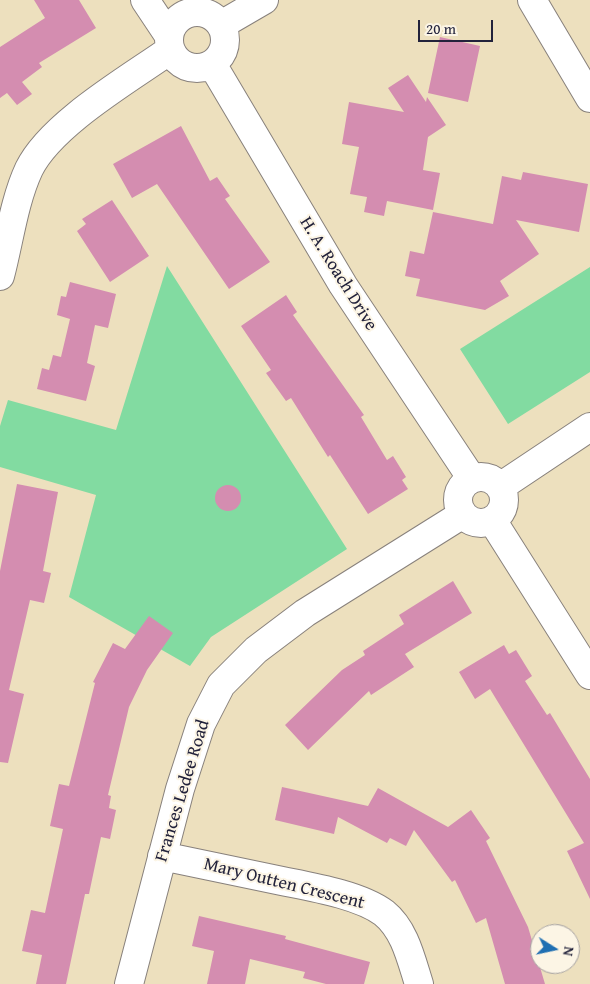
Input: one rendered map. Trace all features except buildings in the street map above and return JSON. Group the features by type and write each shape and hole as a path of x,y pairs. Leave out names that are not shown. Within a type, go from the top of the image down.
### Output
{"street":[{"path":"0,276 10,241 18,199 29,168 49,139 170,43 173,25 190,6 209,14 221,25 224,46 220,56 212,64 205,67 188,67 174,58 170,43 144,0"},
{"path":"221,25 264,0"},
{"path":"532,0 590,98"},
{"name":"H. A. Roach Drive","path":"212,64 343,285 472,479"},
{"path":"500,487 590,427"},
{"path":"479,477 487,478 494,481 500,487 504,501 498,515 492,520 484,522 469,520 459,507 458,498 460,490 465,483 472,479 479,477"},
{"name":"Frances Ledee Road","path":"129,984 180,789 201,724 221,685 256,650 305,614 463,514"},
{"path":"492,520 590,675"},
{"name":"Mary Outten Crescent","path":"162,856 301,885 368,903 384,914 396,928 406,944 419,984"}],"green space":[{"path":"167,266 347,549 211,637 190,666 69,597 96,495 0,467 0,426 8,400 116,430"},
{"path":"590,267 590,372 508,424 460,349"}]}
